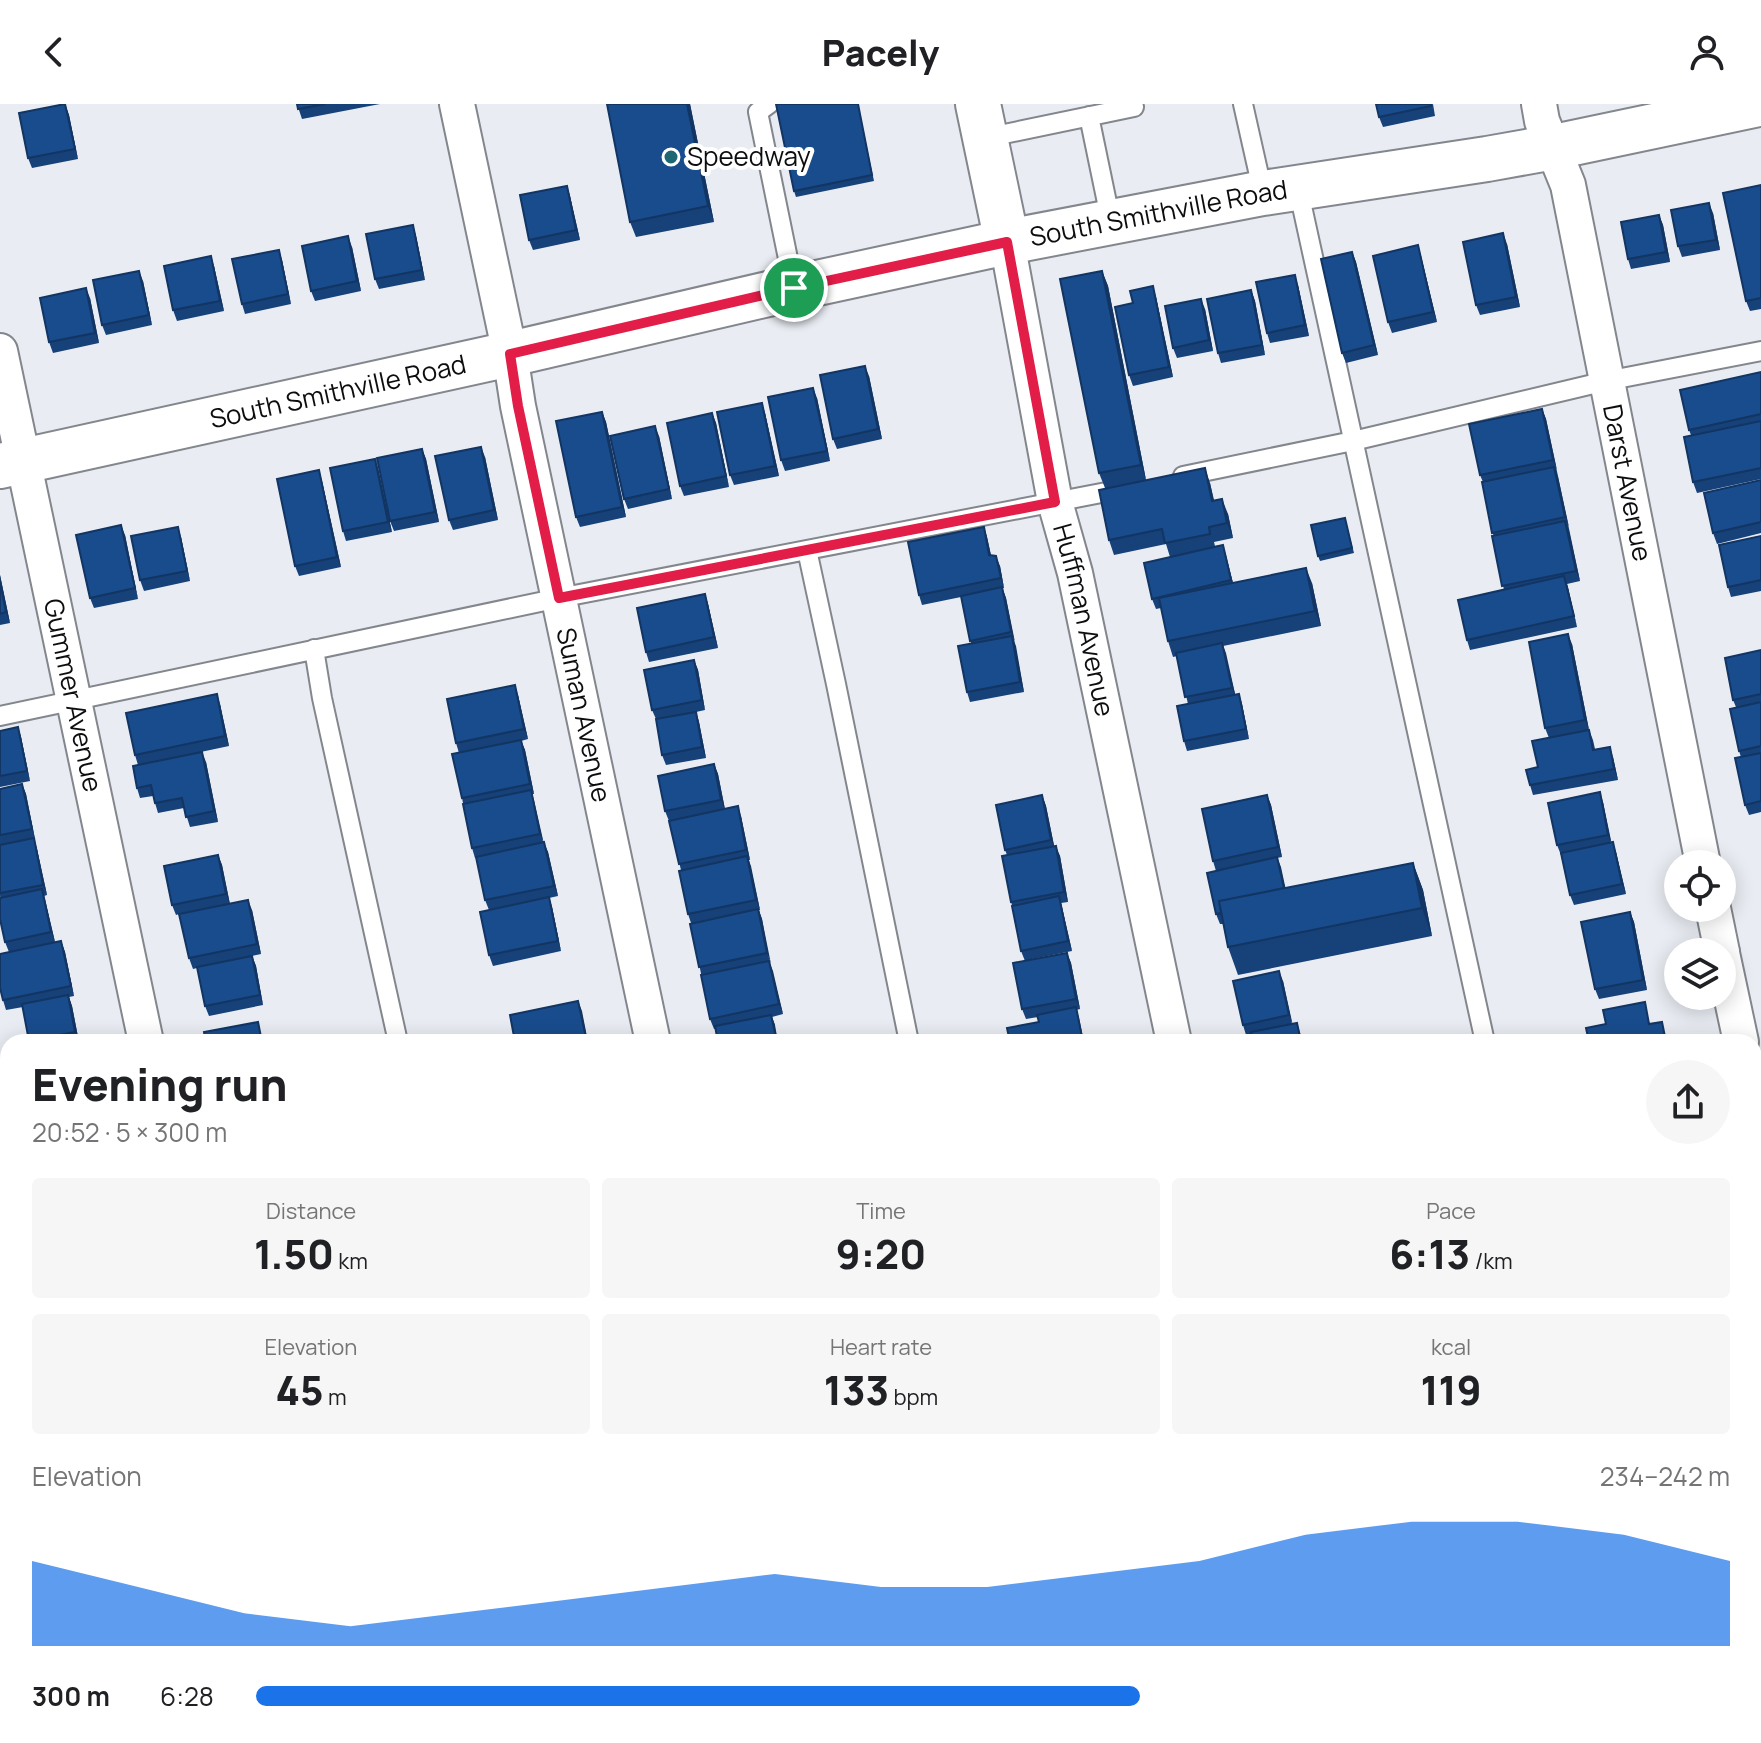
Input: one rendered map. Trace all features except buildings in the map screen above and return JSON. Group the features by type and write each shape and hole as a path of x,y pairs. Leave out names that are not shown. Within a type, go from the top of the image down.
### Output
{"main road":[{"name":"South Smithville Road","path":"11,464 1007,242 1280,191 1554,147 1759,104"},
{"name":"Huffman Avenue","path":"981,121 1007,242"}],"street":[{"name":"Suman Avenue","path":"457,104 651,1034"},
{"name":"Darst Avenue","path":"1539,104 1542,121 1568,185 1700,850"},
{"name":"Huffman Avenue","path":"1007,242 1055,502 1075,573 1172,1034"},
{"name":"Gummer Avenue","path":"0,351 11,464 73,700 144,1034"},
{"path":"1734,1010 1739,1034"}],"lane":[{"path":"769,104 758,112 794,288"},
{"path":"1243,104 1280,191 1353,441 1483,1034"},
{"path":"981,121 1063,113 1089,116 1134,107"},
{"path":"1089,116 1111,222"},
{"path":"0,716 559,598 1152,483 1353,441 1606,381 1761,351"},
{"path":"807,550 907,1034"},
{"path":"314,649 322,698 396,1034"}],"place":[{"name":"Speedway","path":"671,157"}],"route":[{"path":"1007,242 1055,502 559,598 510,354 794,288 1007,242"}]}
